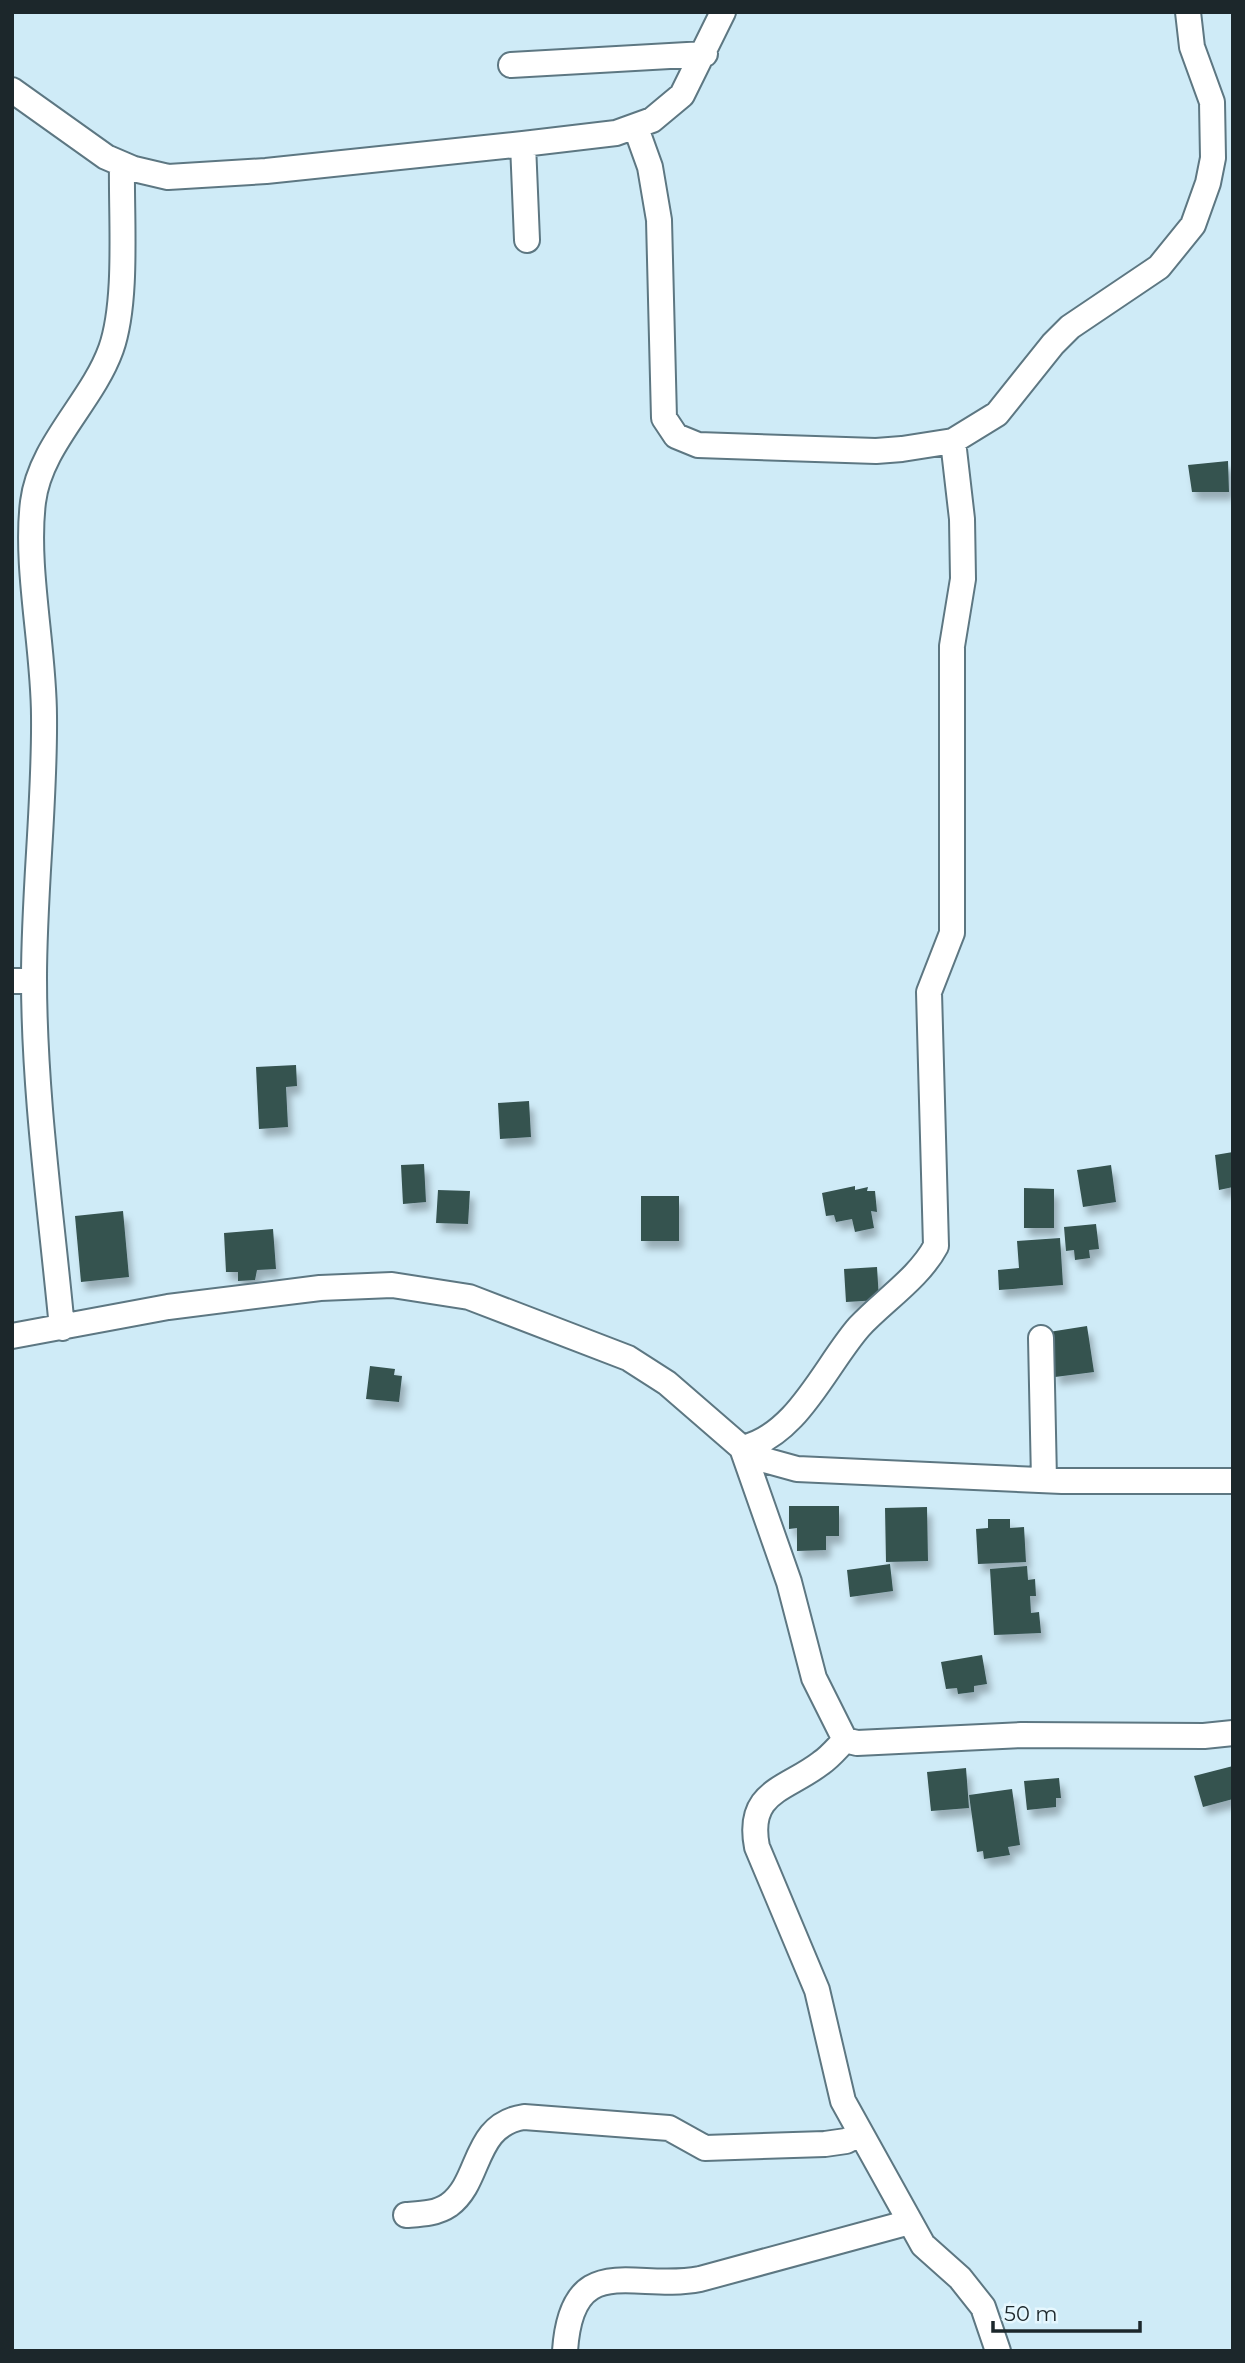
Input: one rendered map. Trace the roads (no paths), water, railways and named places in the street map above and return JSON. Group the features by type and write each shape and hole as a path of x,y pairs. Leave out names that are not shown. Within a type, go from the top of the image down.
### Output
{"street":[{"path":"12,90 106,157 122,165 168,177 266,171 523,144 616,133 652,120 682,95 705,54 723,12"},
{"path":"636,128 656,189 664,418 676,436 698,445 876,451 953,441 997,414 1020,387 1038,359 1061,335 1159,267 1193,225 1208,183 1213,158 1212,102 1192,47 1188,12"},
{"path":"511,65 705,54"},
{"path":"523,144 527,240"},
{"path":"62,1328 41,1111 23,981 43,818 44,713 31,531 33,500 40,473 97,378 111,349 118,323 122,165"},
{"path":"742,1448 761,1441 790,1417 859,1328 936,1246 929,992 952,933 952,646 964,579 962,519 953,441"},
{"path":"12,1336 168,1307 320,1288 392,1285 469,1297 639,1364 667,1383 742,1448 768,1461 797,1469 1044,1480 1233,1482"},
{"path":"1041,1338 1044,1480"},
{"path":"742,1448 789,1582 814,1678 845,1740 857,1743 1021,1735 1205,1736 1233,1733"},
{"path":"845,1740 822,1763 770,1795 757,1812 755,1835 817,1990 843,2101 923,2245 960,2278 983,2307 998,2351"},
{"path":"406,2215 426,2214 451,2204 494,2131 508,2120 537,2118 669,2128 705,2148 825,2144 846,2141 860,2134"},
{"path":"565,2351 567,2331 575,2308 589,2289 600,2282 614,2279 683,2283 910,2222"}]}
